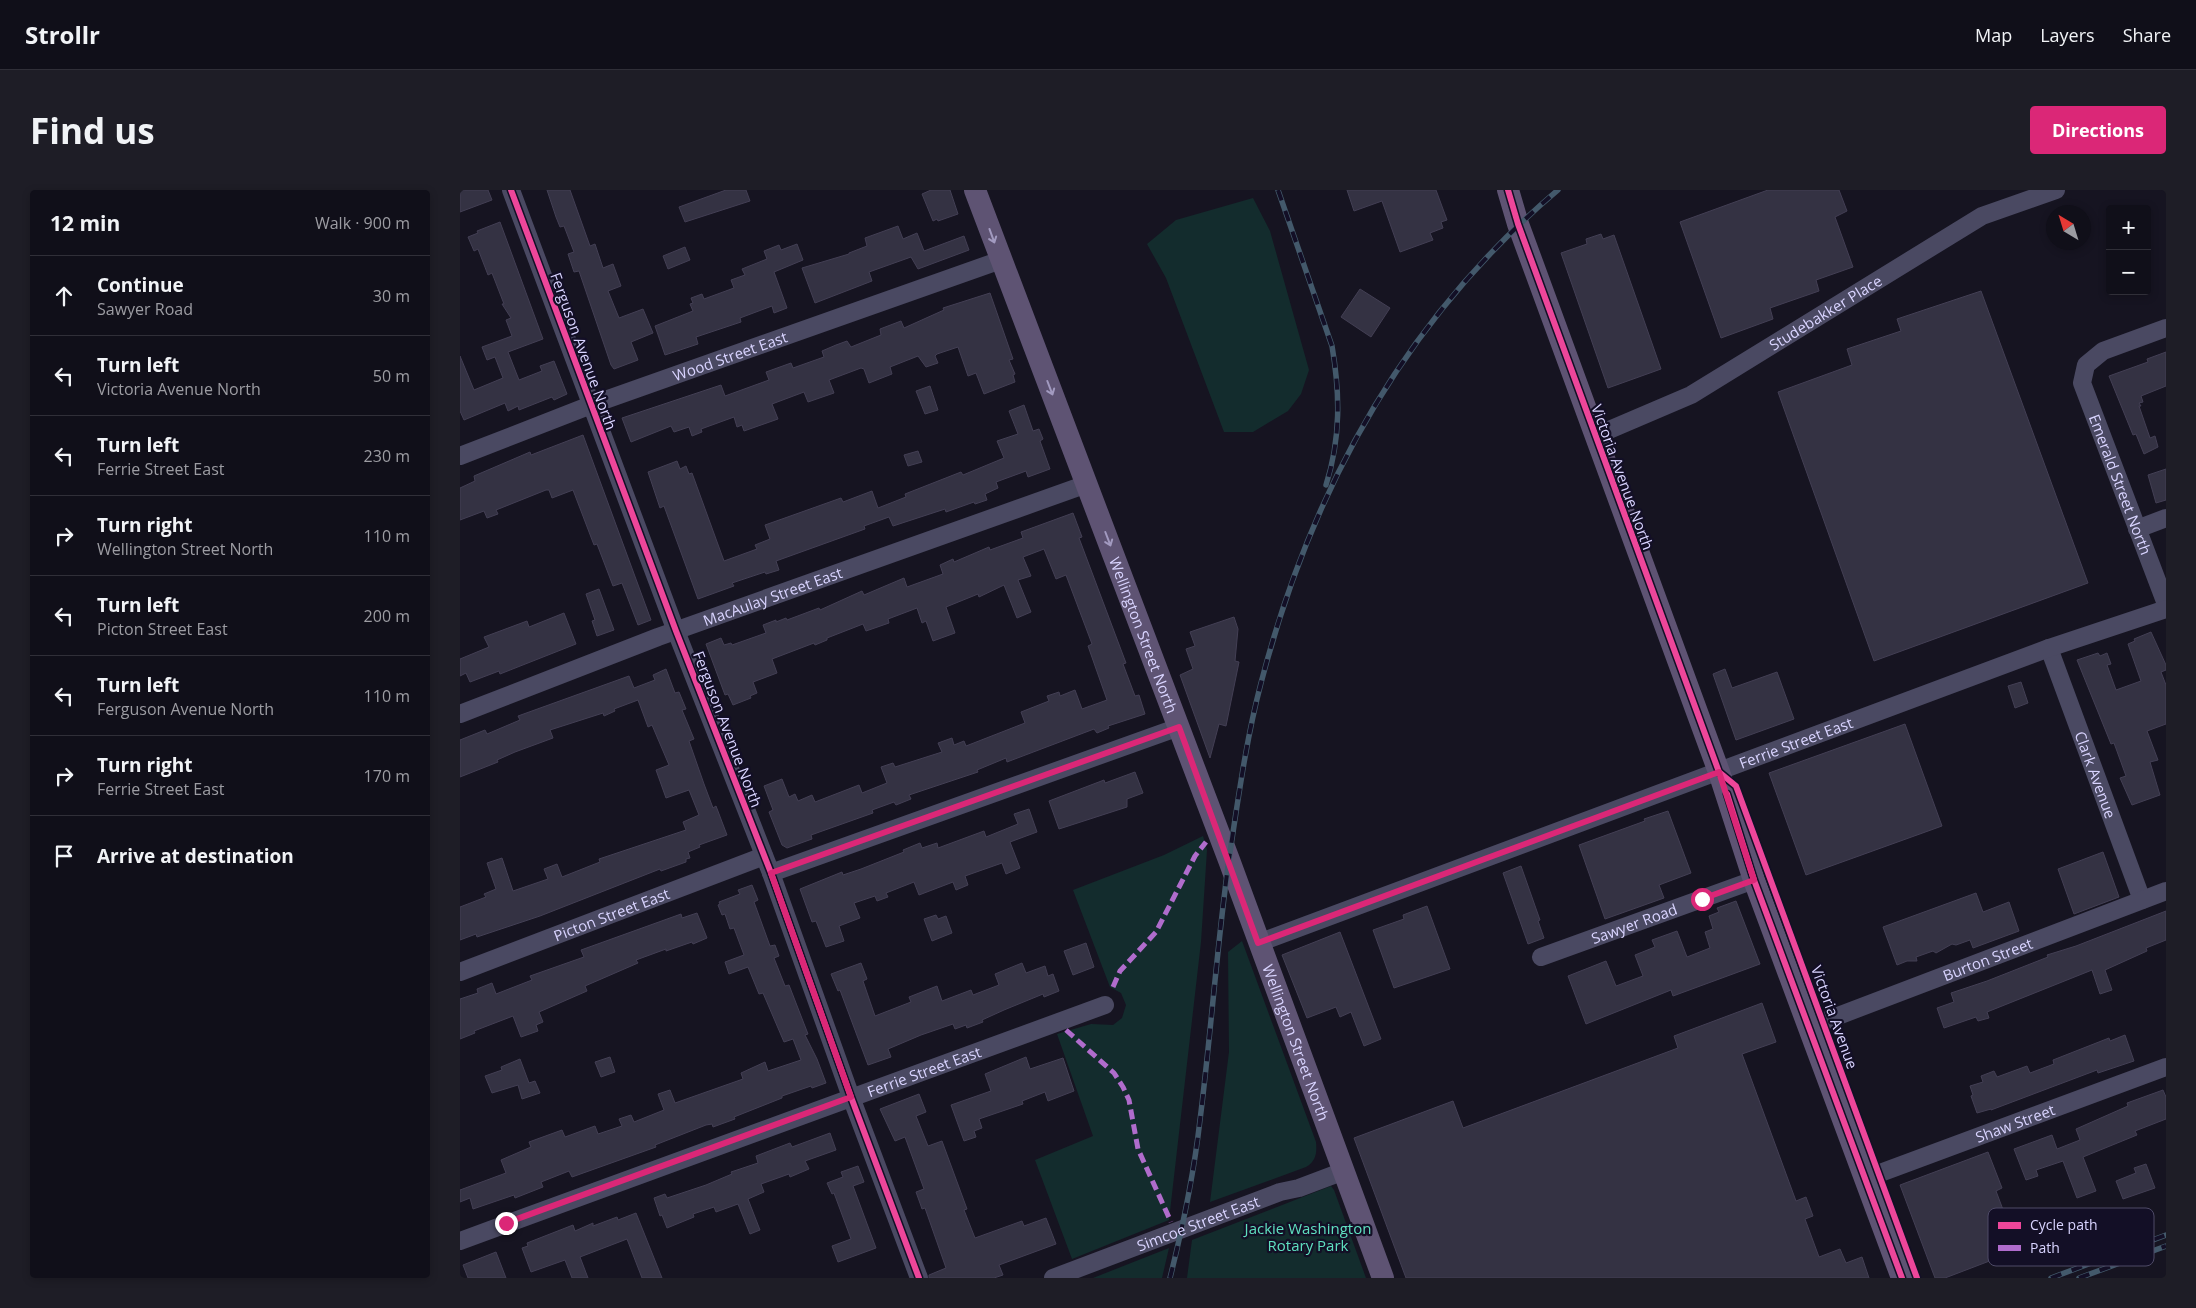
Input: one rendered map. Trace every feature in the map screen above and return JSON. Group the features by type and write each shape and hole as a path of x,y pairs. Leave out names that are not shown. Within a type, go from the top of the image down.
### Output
{"main road":[{"name":"Wellington Street North","path":"975,190 1179,727 1383,1278"},
{"name":"Victoria Avenue North","path":"1508,190 1594,436 1719,772 1754,880 1902,1278"}],"street":[{"name":"Ferguson Avenue North","path":"511,190 676,631 771,873 851,1097 919,1278"},
{"name":"Studebakker Place","path":"1594,436 1691,395 1982,216 2056,190"},
{"name":"Wood Street East","path":"460,456 591,405 1001,260"},
{"name":"Emerald Street North","path":"2166,328 2103,351 2086,366 2082,383 2166,604"},
{"name":"MacAulay Street East","path":"460,714 676,631 1087,484"},
{"path":"2137,529 2166,518"},
{"name":"Ferrie Street East","path":"1258,943 2049,648 2166,608"},
{"name":"Clark Avenue","path":"2049,648 2142,900"},
{"path":"771,873 1179,727"},
{"name":"Picton Street East","path":"460,972 764,856"},
{"name":"Sawyer Road","path":"1541,957 1754,880"},
{"name":"Burton Street","path":"1809,1027 2166,891"},
{"name":"Ferrie Street East","path":"460,1241 1105,1005"},
{"name":"Shaw Street","path":"1864,1179 2166,1067"},
{"name":"Simcoe Street East","path":"1053,1278 1280,1192 1299,1188 1344,1171"}],"green space":[{"path":"1253,198 1270,231 1309,370 1301,394 1288,411 1253,432 1224,432 1166,278 1147,244 1176,220"},
{"path":"1203,836 1207,850 1201,942 1169,1220 1072,1259 1035,1160 1093,1136 1057,1034 1091,1024 1113,1025 1122,1018 1126,1005 1121,993 1110,987 1073,890 1164,855"},
{"path":"1242,941 1316,1142 1316,1153 1312,1162 1306,1167 1210,1202 1229,1052 1228,952"},
{"name":"Jackie Washington Rotary Park","path":"1331,1186 1366,1278 1187,1278 1192,1240"},
{"path":"1169,1248 1162,1278 1093,1278"}],"building":[{"path":"460,190 488,190 492,200 460,212"},
{"path":"547,190 570,190 590,246 595,244 603,268 613,264 621,286 608,291 619,318 643,309 653,333 631,342 638,360 614,369 611,365 579,271 574,272 568,254 574,252 564,226 560,227"},
{"path":"726,190 746,190 750,201 685,222 679,207"},
{"path":"931,190 950,190 958,214 933,221 922,194"},
{"path":"1347,190 1436,190 1447,220 1441,222 1443,228 1430,233 1433,240 1400,252 1382,201 1354,211"},
{"path":"1768,190 1839,190 1847,211 1835,217 1853,267 1816,280 1819,291 1770,308 1773,319 1721,338 1680,222"},
{"path":"500,222 543,339 508,352 519,380 542,371 540,366 554,361 567,394 554,400 552,397 519,410 518,406 508,411 505,403 464,420 460,411 460,356 474,390 503,378 495,357 487,360 482,347 512,336 506,320 511,318 502,304 504,304 492,273 488,275 478,249 474,251 468,237 478,233 477,231"},
{"path":"898,226 903,239 917,233 924,251 964,236 969,250 918,269 911,257 869,272 872,281 815,303 802,268 849,254 867,246 865,238"},
{"path":"1601,234 1603,239 1614,235 1661,369 1608,388 1561,253 1587,244 1586,239"},
{"path":"797,244 803,260 774,272 787,308 774,313 772,306 740,318 741,322 696,337 698,344 665,355 655,326 693,311 690,304 693,303 691,298 702,294 704,299 734,288 731,280 745,275 742,269 767,259 764,251 779,245 781,250"},
{"path":"685,247 690,260 668,269 663,256"},
{"path":"1360,289 1390,308 1371,337 1341,317"},
{"path":"1981,291 2088,583 1874,661 1778,392 1852,365 1847,349 1901,331 1897,319"},
{"path":"990,293 1013,359 1009,360 1015,374 1013,375 1015,382 984,394 976,373 968,376 958,347 937,354 935,356 938,363 926,367 918,356 890,367 892,374 869,383 864,369 861,368 829,380 834,393 808,402 804,392 772,404 778,419 744,431 742,425 737,427 734,417 701,429 702,432 692,436 689,427 674,432 671,426 631,442 622,418 721,385 725,396 769,380 766,372 791,363 793,368 824,357 822,351 836,345 847,341 851,347 881,335 880,329 901,321 904,328 944,310 943,308"},
{"path":"2166,352 2166,386 2141,396 2143,402 2139,403 2150,438 2155,436 2158,447 2144,454 2136,434 2133,435 2109,376 2148,362 2147,359"},
{"path":"930,386 938,410 925,414 916,391"},
{"path":"1024,405 1033,431 1039,429 1043,439 1040,441 1050,469 1028,477 1026,471 996,482 998,488 985,494 987,500 975,504 974,502 946,512 945,509 893,526 889,517 864,526 865,529 776,561 779,570 766,574 765,572 732,583 734,586 698,599 664,506 660,508 648,472 677,461 680,469 686,466 689,474 692,473 724,561 757,549 755,545 770,539 765,525 841,498 843,502 872,491 878,508 906,497 905,494 961,472 963,475 1004,458 997,441 1018,434 1009,411"},
{"path":"583,435 651,620 638,625 622,583 613,586 597,544 594,545 573,490 552,498 549,490 546,490 496,510 498,514 487,518 484,511 460,520 460,488 475,481 474,476 530,452 531,455"},
{"path":"918,451 922,462 908,466 904,455"},
{"path":"2166,469 2166,500 2156,503 2148,475"},
{"path":"1073,513 1082,537 1079,538 1126,663 1123,664 1135,696 1139,695 1145,714 1108,726 1109,728 1097,733 1094,729 1007,762 1006,758 977,770 978,772 909,795 911,799 896,805 894,802 872,810 873,813 811,835 812,839 787,848 782,845 769,812 773,810 764,786 782,779 789,797 795,794 798,801 812,795 815,802 859,785 862,793 887,783 881,767 893,763 895,767 942,752 938,743 952,738 954,745 964,741 966,746 1025,723 1021,712 1049,701 1047,696 1059,692 1060,696 1075,690 1082,709 1107,700 1088,646 1092,644 1066,575 1056,579 1044,549 1023,557 1031,576 1018,580 1031,612 1017,618 1004,585 979,597 978,594 946,607 955,633 933,641 926,621 922,623 917,608 888,619 889,623 866,631 863,624 827,638 827,640 815,645 814,643 772,659 777,673 753,682 757,693 750,696 751,698 733,705 728,694 725,695 706,644 721,638 724,645 731,643 732,645 766,633 763,625 776,620 776,622 786,618 787,620 819,608 820,610 862,591 864,595 904,578 907,587 943,574 940,565 953,559 954,562 989,547 990,550 1023,538 1021,532"},
{"path":"599,589 614,630 597,636 592,621 595,620 586,594"},
{"path":"564,613 576,644 500,674 499,671 470,682 466,673 460,676 460,659 489,647 484,637 527,621 529,627"},
{"path":"1234,617 1238,629 1235,661 1239,662 1226,726 1219,724 1210,758 1180,675 1193,669 1186,649 1195,646 1190,632"},
{"path":"2151,632 2166,665 2166,670 2161,672 2166,685 2166,724 2147,731 2158,760 2150,762 2160,795 2132,805 2120,778 2126,776 2114,743 2111,744 2077,660 2098,653 2100,656 2107,653 2111,664 2107,665 2116,690 2141,681 2128,644 2135,641 2134,639"},
{"path":"666,669 675,693 679,692 686,709 682,710 694,739 689,741 713,808 716,806 727,835 699,845 700,847 688,852 690,858 686,859 686,862 661,871 660,869 540,916 477,937 476,934 460,940 460,907 486,897 484,894 496,889 487,863 502,858 513,891 548,879 544,869 557,864 562,877 600,862 599,859 686,830 683,822 699,815 689,790 666,798 656,770 669,765 652,725 648,727 638,700 614,709 615,711 604,716 603,713 550,730 553,738 515,752 497,760 498,762 460,777 460,740 485,730 487,734 520,720 518,716 629,676 634,688 655,680 653,675"},
{"path":"1725,669 1732,688 1777,672 1794,719 1736,740 1713,674"},
{"path":"2021,682 2028,703 2015,708 2008,686"},
{"path":"1905,724 1942,826 1806,875 1769,773"},
{"path":"1135,772 1143,793 1127,799 1127,807 1059,829 1049,801 1104,780 1105,783"},
{"path":"1029,809 1037,832 1010,842 1020,868 1006,874 1002,863 965,876 968,885 956,890 953,882 919,895 914,882 886,893 888,897 877,901 875,896 854,903 860,918 839,926 844,941 826,947 816,921 812,922 800,889 842,872 843,875 861,869 904,852 903,850 920,843 922,848 937,843 938,848 984,831 986,837 1018,824 1014,814"},
{"path":"1668,811 1691,873 1659,885 1664,898 1605,919 1579,845"},
{"path":"2103,852 2119,897 2074,914 2058,869"},
{"path":"1521,866 1540,920 1538,921 1544,938 1528,944 1503,873"},
{"path":"752,885 758,900 754,902 770,946 775,945 779,956 774,958 785,986 789,985 808,1034 805,1035 826,1083 782,1096 782,1098 734,1117 735,1119 713,1127 712,1124 706,1125 655,1145 656,1147 572,1177 569,1171 541,1182 543,1187 515,1198 514,1195 473,1209 470,1198 460,1202 460,1190 506,1173 501,1160 531,1147 529,1142 562,1130 565,1137 595,1126 598,1134 622,1126 619,1119 631,1115 634,1122 664,1110 658,1094 670,1090 675,1103 743,1079 741,1073 765,1062 768,1071 801,1060 793,1039 784,1042 763,993 759,994 748,967 729,974 725,962 744,955 734,928 730,929 725,914 722,915 718,905 720,904 719,902 740,894 738,890"},
{"path":"1976,893 1983,912 2009,902 2019,931 1973,948 1970,940 1956,945 1952,944 1936,953 1933,951 1916,957 1917,961 1907,961 1897,965 1883,927"},
{"path":"1736,901 1760,964 1673,996 1671,990 1586,1024 1568,976 1606,961 1616,986 1643,976 1635,955 1655,947 1652,940 1677,931 1687,957 1710,948 1705,932 1713,929 1709,916 1719,912 1717,908"},
{"path":"1427,906 1450,969 1394,988 1373,930 1404,919 1403,915"},
{"path":"2166,911 2166,940 2146,948 2147,951 2105,970 2112,990 2100,994 2092,970 1987,1012 1989,1018 1978,1021 1976,1017 1944,1028 1937,1008 1954,1002 1951,993 1987,981 2048,957 2047,955 2076,946"},
{"path":"697,913 707,938 693,944 692,942 666,951 666,949 636,960 638,963 585,986 587,991 539,1012 543,1022 536,1025 538,1031 521,1037 513,1016 474,1031 475,1033 460,1039 460,999 478,993 477,989 492,983 496,994 532,980 530,976 584,957 581,950 681,914 682,918"},
{"path":"936,915 938,919 946,916 952,933 932,941 924,919"},
{"path":"1340,932 1381,1039 1364,1046 1351,1012 1340,1017 1336,1007 1307,1018 1282,955"},
{"path":"1086,943 1094,967 1073,975 1064,951"},
{"path":"861,963 867,979 863,981 875,1016 911,1002 909,997 937,986 942,1001 971,990 973,995 999,985 995,974 1022,963 1026,973 1045,966 1048,976 1053,974 1059,991 1044,997 1043,994 967,1028 966,1025 955,1029 953,1024 921,1035 888,1049 891,1057 868,1065 840,990 838,991 831,974"},
{"path":"1762,1003 1776,1042 1742,1054 1796,1201 1806,1197 1813,1216 1805,1219 1819,1257 1840,1249 1846,1263 1862,1257 1869,1278 1406,1278 1354,1138 1453,1101 1463,1128 1678,1048 1674,1036"},
{"path":"2125,1035 2134,1061 2098,1073 2097,1070 1991,1110 1977,1113 1971,1096 1973,1095 1970,1086 1983,1082 1981,1076 1994,1071 1997,1077 2027,1066 2030,1073 2054,1064 2053,1060 2109,1038 2110,1041"},
{"path":"610,1057 615,1072 601,1077 595,1062"},
{"path":"1026,1057 1030,1069 1063,1058 1074,1091 1048,1101 1045,1092 1022,1101 1023,1104 979,1119 982,1128 974,1131 976,1137 964,1141 951,1105 991,1091 985,1074"},
{"path":"520,1059 529,1083 535,1081 540,1093 522,1099 518,1085 492,1093 485,1076 502,1070 501,1067"},
{"path":"2163,1090 2166,1097 2166,1119 2135,1131 2137,1135 2083,1157 2096,1191 2077,1198 2063,1161 2036,1170 2038,1176 2026,1180 2014,1149 2052,1135 2057,1149 2080,1140 2076,1129 2128,1106 2127,1103"},
{"path":"919,1094 926,1112 916,1116 928,1146 942,1141 967,1209 964,1210 975,1238 1022,1221 1024,1226 1046,1218 1056,1244 999,1265 1003,1275 994,1278 929,1278 929,1275 946,1268 925,1208 922,1209 916,1192 924,1189 905,1137 895,1141 880,1109"},
{"path":"830,1133 836,1150 805,1161 809,1169 790,1177 789,1174 761,1184 764,1192 748,1199 760,1230 750,1234 738,1204 716,1212 714,1207 693,1214 694,1217 667,1228 662,1215 660,1216 654,1198 665,1194 667,1198 706,1185 732,1174 731,1172 758,1163 756,1156 790,1143 792,1147"},
{"path":"1988,1152 2002,1188 1996,1191 2002,1208 1988,1208 1988,1262 1945,1278 1935,1278 1900,1185"},
{"path":"2146,1164 2155,1188 2123,1199 2116,1181 2136,1173 2134,1168"},
{"path":"858,1166 864,1182 853,1186 876,1248 838,1262 832,1246 851,1239 834,1193 832,1194 827,1183 843,1177 841,1172"},
{"path":"636,1213 662,1278 642,1278 627,1239 580,1257 588,1278 572,1278 565,1260 531,1272 522,1248 528,1246 527,1243 573,1225 575,1231 593,1223 593,1226 617,1217 618,1220"},
{"path":"496,1252 506,1278 468,1278 463,1265"}],"railway":[{"path":"1278,190 1332,346 1337,381 1338,416 1337,433 1326,485"},
{"path":"1170,1278 1188,1199 1198,1140 1217,956 1229,859 1243,770 1261,683 1282,612 1307,543 1337,476 1371,412 1410,352 1454,294 1503,240 1558,190"},
{"path":"2154,1239 2166,1235"},
{"path":"2154,1250 2166,1246"},
{"path":"2051,1278 2083,1266"},
{"path":"2079,1278 2112,1266"}],"marked path":[{"path":"1113,987 1120,971 1156,932 1195,856 1206,842"},
{"path":"1066,1030 1114,1073 1123,1087 1129,1100 1138,1149 1171,1222"}],"cycle path":[{"path":"511,190 676,631 771,873 851,1097 919,1278"},
{"name":"Victoria Avenue","path":"1508,190 1518,224 1719,772 1736,786 1917,1278"},
{"path":"1727,794 1754,880 1902,1278"}],"route":[{"path":"506,1223 851,1097 771,873 1179,727 1258,943 1719,772 1754,880 1702,899"}]}
